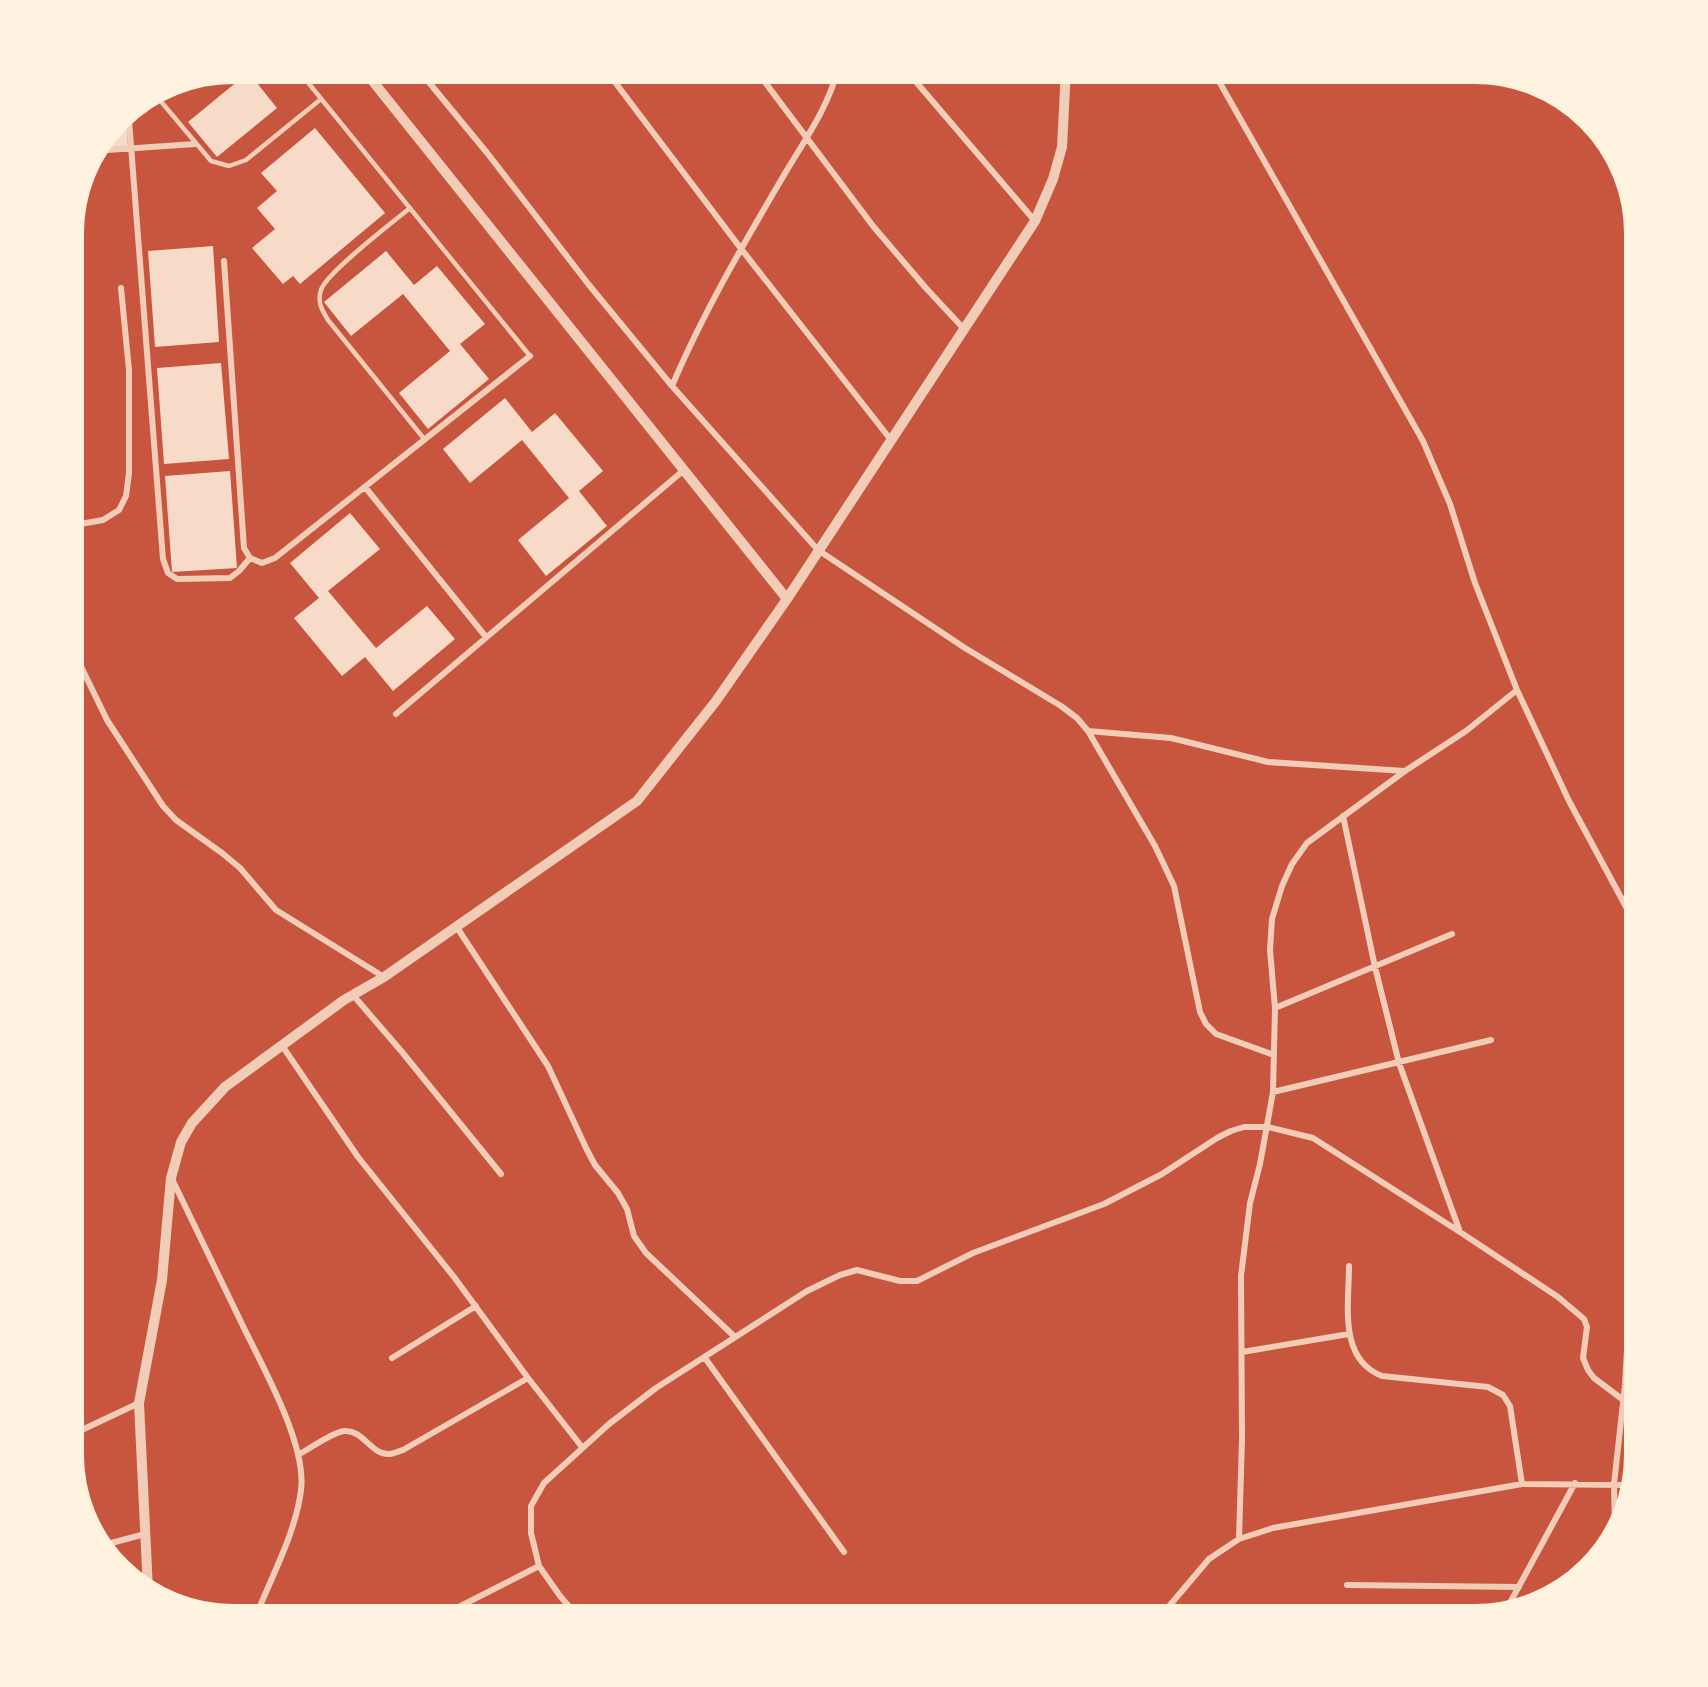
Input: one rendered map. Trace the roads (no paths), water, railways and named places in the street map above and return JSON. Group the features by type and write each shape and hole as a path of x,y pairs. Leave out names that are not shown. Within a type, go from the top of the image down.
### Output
{"street":[{"path":"372,80 787,599"},
{"path":"427,80 672,386 818,550 965,648 1077,718 1088,732 1155,846 1174,886 1200,1012 1206,1024 1216,1034 1274,1055"},
{"path":"613,80 742,250 891,440"},
{"path":"764,80 873,226 964,329"},
{"path":"672,386 686,353 742,250 808,137 835,80"},
{"path":"914,80 1035,221"},
{"path":"148,1582 139,1403 162,1280 171,1178 181,1142 192,1123 225,1087 353,995 384,977 637,801 716,701 787,599 1035,221 1053,179 1062,147 1065,80"},
{"path":"1218,80 1423,441 1450,504 1475,583 1517,690 1569,801 1628,911"},
{"path":"129,119 163,559 168,573 177,579 230,578 250,558"},
{"path":"104,150 195,144"},
{"path":"224,261 244,548 250,558 262,563 275,558 530,356"},
{"path":"80,524 104,520 119,510 126,496 129,473 129,370 121,288"},
{"path":"396,714 684,470"},
{"path":"365,487 486,637"},
{"path":"80,664 107,720 163,806 176,820 240,868 276,910 384,977"},
{"path":"1239,1539 1242,1439 1241,1276 1250,1203 1268,1127 1273,1092 1275,1008 1270,950 1272,919 1282,886 1292,864 1307,843 1405,771 1466,731 1517,690"},
{"path":"1088,732 1171,738 1268,762 1405,771"},
{"path":"1343,816 1375,967 1399,1063 1460,1232"},
{"path":"456,926 548,1066 591,1157 627,1209 634,1236 646,1253 735,1337"},
{"path":"1275,1008 1452,934"},
{"path":"353,995 501,1174"},
{"path":"1273,1092 1491,1040"},
{"path":"283,1047 358,1157 476,1306 582,1447"},
{"path":"570,1608 539,1566 531,1533 531,1506 544,1483 582,1447 656,1388 807,1291 840,1275 857,1270 900,1281 917,1281 973,1253 1104,1204 1162,1174 1231,1131 1244,1128 1268,1127 1297,1133 1320,1142 1558,1297 1584,1319 1587,1327 1583,1358 1588,1370 1594,1378 1622,1399"},
{"path":"171,1178 261,1362 283,1411 298,1455 302,1488 296,1514 259,1608"},
{"path":"1349,1266 1349,1334 1354,1351 1364,1365 1372,1372 1382,1376 1488,1388 1503,1395 1510,1406 1522,1484"},
{"path":"392,1358 476,1306"},
{"path":"1615,1518 1614,1484 1628,1306"},
{"path":"1242,1352 1349,1334"},
{"path":"705,1358 844,1552"},
{"path":"298,1455 342,1431 351,1431 362,1437 379,1452 389,1454 403,1450 528,1378"},
{"path":"79,1431 139,1403"},
{"path":"1510,1603 1575,1483"},
{"path":"1167,1608 1209,1559 1239,1539 1284,1526 1522,1484 1622,1485"},
{"path":"108,1544 146,1534"},
{"path":"456,1608 539,1566"},
{"path":"1347,1585 1519,1587"}],"lane":[{"path":"306,80 530,356"},
{"path":"158,99 211,161 229,166 246,160 321,99"},
{"path":"410,208 331,275 321,289 319,304 328,320 425,440"}]}
